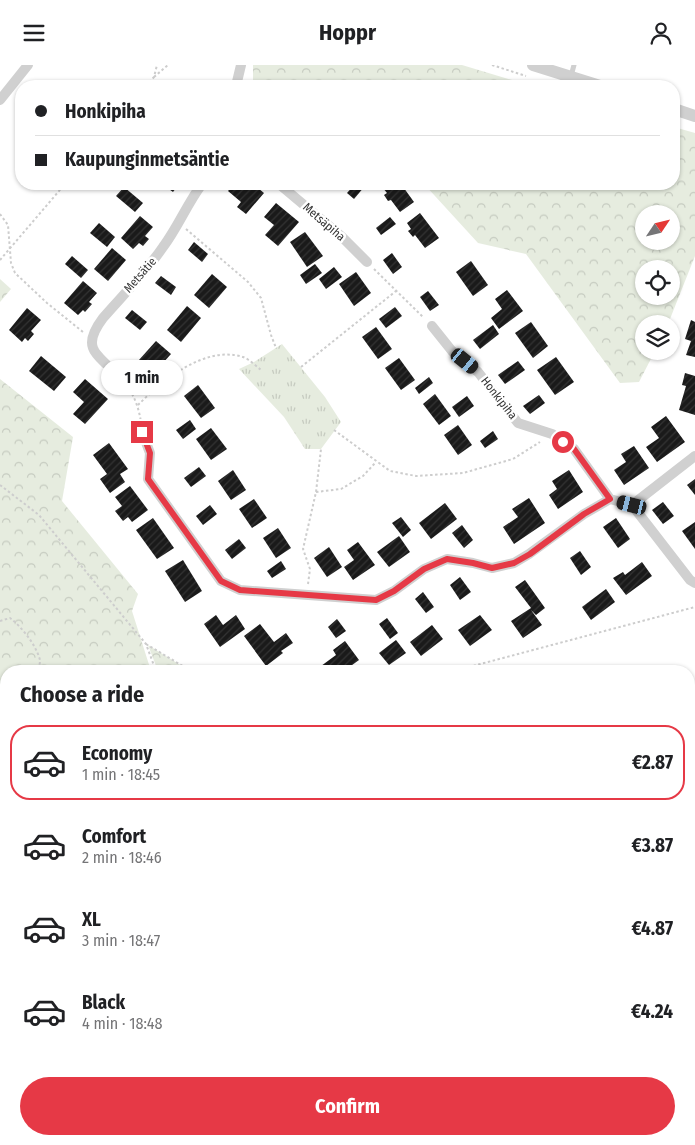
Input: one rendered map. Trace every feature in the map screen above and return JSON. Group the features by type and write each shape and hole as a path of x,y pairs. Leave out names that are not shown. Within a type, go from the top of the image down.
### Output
{"street":[{"path":"16,80 28,65"},
{"path":"237,80 241,65"},
{"path":"538,66 573,71 589,80"},
{"path":"0,99 15,81"},
{"path":"680,111 695,116"},
{"name":"Metsätie","path":"92,339 96,328 103,318 162,249 179,223 189,201 197,190"},
{"name":"Metsäpiha","path":"286,190 341,236 367,262"},
{"name":"Honkipiha","path":"432,326 452,351 478,372 518,423 552,434 574,449 610,499"},
{"path":"92,339 93,349 106,364"},
{"path":"142,432 150,453 148,479 221,581 240,590 376,600 394,591 424,569 447,559 492,568 514,563 530,554 584,514 610,499 632,505 690,580 695,583"},
{"path":"632,505 695,456"}],"path":[{"path":"154,77 158,65"},
{"path":"151,80 168,65"},
{"path":"0,260 60,190"},
{"path":"0,214 8,225 11,263 15,273 47,303 92,339"},
{"path":"179,223 248,282 262,298 270,335 276,348"},
{"path":"367,262 432,326"},
{"path":"301,367 396,291"},
{"path":"138,405 172,375 200,360 226,354 245,357 262,370"},
{"path":"106,364 129,387 138,405 142,432"},
{"path":"334,430 390,471 416,476 463,473 513,459 552,434"},
{"path":"306,594 310,569 303,549 316,492 321,449"},
{"path":"316,492 341,489 363,476 376,461"},
{"path":"0,485 39,515 146,644 154,665"},
{"path":"477,665 695,607"},
{"path":"0,621 10,619 20,626 26,633 40,661 39,665"},
{"path":"146,644 181,665"}],"green space":[{"path":"253,65 462,65 512,80 253,80"},
{"path":"680,129 695,133 695,256 680,294 680,260 635,260 635,305 676,305 672,315 635,315 635,360 650,360 639,382 620,383 526,254 478,243 429,190 680,190"},
{"path":"0,279 11,289 0,302"},
{"path":"282,344 325,397 341,422 321,449 305,449 284,417 239,369"},
{"path":"0,379 73,437 62,501 138,594 132,611 149,665 0,665"},
{"path":"148,645 180,665 156,665"}],"building":[{"path":"121,190 128,190 143,203 135,212 116,196"},
{"path":"260,190 264,193 246,214 237,207 241,202 228,191"},
{"path":"350,190 362,190 354,199 347,193"},
{"path":"384,190 405,190 414,202 400,212 391,200 388,201 384,195 387,193"},
{"path":"276,203 299,222 278,246 265,235 274,225 264,217"},
{"path":"420,213 439,238 425,248 415,235 413,237 408,231 411,229 407,223"},
{"path":"140,216 153,227 145,236 149,239 143,246 139,243 133,249 121,238"},
{"path":"390,217 396,224 381,235 376,228"},
{"path":"99,223 115,237 107,247 90,233"},
{"path":"305,232 323,256 307,267 290,242"},
{"path":"194,242 208,254 202,262 188,250"},
{"path":"112,248 126,260 108,281 94,269"},
{"path":"392,253 402,267 393,274 383,260"},
{"path":"72,256 88,270 81,278 65,264"},
{"path":"471,261 488,285 473,296 456,272"},
{"path":"315,264 322,273 306,284 300,275"},
{"path":"334,267 342,277 326,289 319,279"},
{"path":"356,272 371,293 354,306 339,284"},
{"path":"212,274 227,287 209,308 194,295"},
{"path":"161,276 176,287 171,295 155,283"},
{"path":"83,281 97,293 89,302 92,304 85,312 83,310 78,315 64,303"},
{"path":"507,290 523,311 499,329 491,318 502,309 495,299"},
{"path":"428,291 439,305 430,311 420,297"},
{"path":"187,306 201,318 181,342 167,330"},
{"path":"395,307 402,316 386,328 379,319"},
{"path":"27,308 41,320 31,331 34,334 28,341 25,338 22,342 9,330"},
{"path":"132,310 147,322 140,330 125,318"},
{"path":"691,320 695,322 695,357 686,355 691,341 685,339"},
{"path":"531,322 548,346 533,358 515,333"},
{"path":"493,325 499,334 480,349 473,340"},
{"path":"376,327 392,349 378,359 362,337"},
{"path":"156,341 171,354 145,383 130,370"},
{"path":"41,356 66,377 54,391 29,371"},
{"path":"556,357 574,382 555,395 537,370"},
{"path":"399,358 415,380 401,390 385,368"},
{"path":"518,361 525,370 505,384 498,375"},
{"path":"685,373 695,376 695,415 679,410 686,386 682,385"},
{"path":"429,377 433,383 419,394 415,388"},
{"path":"85,379 108,399 85,424 73,414 84,402 73,392"},
{"path":"198,385 215,408 201,418 184,396"},
{"path":"435,394 451,416 439,425 423,404"},
{"path":"539,395 545,403 530,414 523,406"},
{"path":"467,396 474,406 459,417 452,407"},
{"path":"666,416 685,442 657,462 646,447 659,438 651,427"},
{"path":"190,420 196,429 183,439 176,430"},
{"path":"458,425 472,445 458,455 444,435"},
{"path":"211,428 227,449 211,460 196,439"},
{"path":"493,431 498,439 485,448 480,441"},
{"path":"109,443 128,469 120,474 125,482 110,493 100,479 107,474 93,455"},
{"path":"634,446 649,468 624,485 614,470 626,462 621,454"},
{"path":"199,467 206,476 191,487 184,478"},
{"path":"233,470 246,490 231,500 218,481"},
{"path":"569,470 583,492 558,509 549,495 557,489 552,481"},
{"path":"695,479 695,495 687,485"},
{"path":"130,486 148,510 132,522 128,517 123,521 115,511 122,506 115,497"},
{"path":"529,498 545,523 514,544 503,527 518,517 512,509"},
{"path":"254,499 267,518 252,528 239,509"},
{"path":"663,502 674,516 663,524 652,510"},
{"path":"445,503 457,519 431,539 419,523"},
{"path":"210,505 217,514 203,525 196,516"},
{"path":"401,517 411,530 403,537 392,523"},
{"path":"153,518 174,548 157,559 136,530"},
{"path":"616,518 630,539 618,548 603,527"},
{"path":"695,522 695,549 682,531"},
{"path":"462,525 473,540 464,548 452,533"},
{"path":"278,528 291,548 276,558 263,538"},
{"path":"399,536 410,552 389,567 377,552"},
{"path":"239,539 246,548 232,559 225,550"},
{"path":"358,542 375,565 353,580 344,567 354,560 347,550"},
{"path":"329,547 342,567 327,577 314,558"},
{"path":"580,551 591,567 581,575 570,558"},
{"path":"183,560 202,591 185,602 165,571"},
{"path":"281,561 286,569 272,578 267,571"},
{"path":"642,562 652,576 626,595 613,578 623,572 625,575"},
{"path":"460,577 471,592 460,600 450,585"},
{"path":"525,580 545,608 536,615 531,610 542,625 523,638 511,621 531,608 515,587"},
{"path":"606,589 615,602 591,620 582,607"},
{"path":"423,592 434,607 426,613 415,599"},
{"path":"216,615 223,625 236,615 245,629 220,647 204,624"},
{"path":"480,615 492,630 470,646 458,630"},
{"path":"387,618 398,633 390,639 379,624"},
{"path":"337,619 346,631 336,638 328,627"},
{"path":"260,624 274,642 286,633 293,643 281,651 283,653 265,665 244,636"},
{"path":"432,625 443,639 421,656 410,642"},
{"path":"396,640 406,653 389,665 379,653"},
{"path":"345,641 359,660 352,665 322,665 336,655 333,650"}],"route":[{"path":"142,432 150,453 148,479 221,581 240,590 376,600 394,591 424,569 447,559 492,568 514,563 530,554 584,514 610,499 574,449 563,442"}]}
